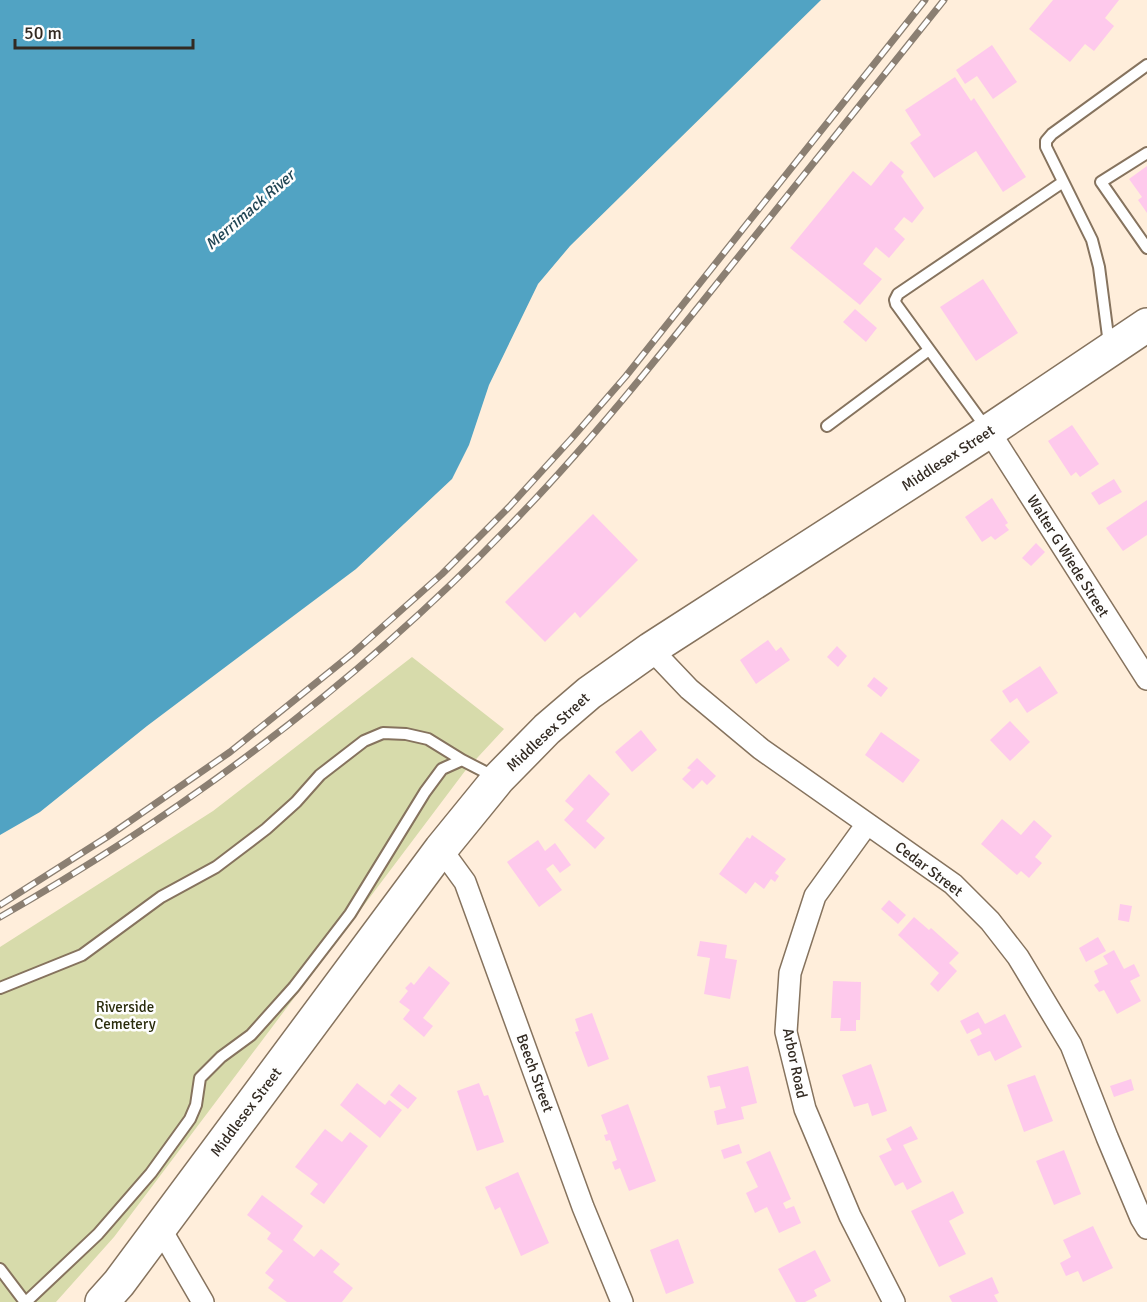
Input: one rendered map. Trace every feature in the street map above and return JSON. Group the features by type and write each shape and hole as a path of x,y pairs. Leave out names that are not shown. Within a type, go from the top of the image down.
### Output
{"main road":[{"name":"Middlesex Street","path":"102,1302 119,1283 441,849 498,779 547,729 589,693 651,649 989,431 1147,325"}],"street":[{"name":"Walter G Wiede Street","path":"989,431 1147,679"},
{"name":"Cedar Street","path":"651,649 689,689 761,750 953,884 990,921 1018,957 1071,1045 1107,1137 1147,1228"},
{"name":"Arbor Road","path":"867,824 815,896 790,973 786,1032 805,1109 850,1216 894,1302"},
{"name":"Beech Street","path":"441,849 465,882 583,1207 622,1302"},
{"path":"160,1228 203,1302"}],"lane":[{"path":"1110,351 1099,267 1092,240 1046,147 1046,141 1052,134 1147,65"},
{"path":"1147,153 1101,182 1147,248"},
{"path":"989,431 895,300 898,294 1063,182"},
{"path":"827,426 929,350"},
{"path":"0,988 82,955 161,897 216,867 266,829 296,802 320,775 364,741 383,733 406,734 428,740 498,779"},
{"path":"0,1269 26,1302 98,1234 151,1173 190,1119 196,1106 200,1078 221,1057 251,1035 294,987 350,914 425,792 442,769 462,760"}],"green space":[{"name":"Riverside Cemetery","path":"412,657 504,729 465,771 114,1237 56,1302 0,1302 0,947 213,811"}],"water":[{"name":"Merrimack River","path":"0,0 821,0 570,246 538,284 489,385 469,445 452,479 356,569 147,726 40,812 0,835"}],"building":[{"path":"1053,0 1119,0 1105,18 1114,26 1094,51 1085,44 1070,62 1029,29"},
{"path":"992,45 1017,82 993,99 977,76 965,84 956,70"},
{"path":"955,77 971,101 974,98 1026,177 1003,192 976,151 934,178 910,143 921,135 905,110"},
{"path":"891,161 904,172 901,176 924,208 912,223 904,217 894,229 905,239 889,258 876,247 863,264 882,279 860,305 790,248 853,171 871,186"},
{"path":"1147,166 1147,213 1138,200 1142,197 1129,179"},
{"path":"983,279 1018,333 976,361 940,307"},
{"path":"855,309 877,328 866,342 843,322"},
{"path":"1072,425 1099,464 1080,477 1076,472 1071,476 1048,441"},
{"path":"1114,479 1122,492 1099,505 1091,493"},
{"path":"992,498 1008,523 1005,525 1009,530 995,540 991,536 982,542 965,517"},
{"path":"1147,500 1147,535 1123,551 1106,528"},
{"path":"593,514 638,560 580,618 575,612 545,642 505,602"},
{"path":"1036,543 1045,552 1031,566 1022,558"},
{"path":"768,640 776,651 781,647 790,660 756,684 740,660"},
{"path":"837,646 847,656 838,667 827,657"},
{"path":"1040,666 1058,693 1027,713 1017,698 1010,703 1002,691"},
{"path":"874,677 888,688 881,697 867,686"},
{"path":"1010,721 1030,742 1010,761 990,740"},
{"path":"641,730 657,750 632,772 615,752"},
{"path":"881,732 920,760 903,783 865,755"},
{"path":"697,758 716,776 707,785 702,780 693,789 682,779 691,770 687,768"},
{"path":"589,774 610,794 586,821 605,838 595,849 564,820 574,809 565,801"},
{"path":"1002,819 1021,835 1034,820 1052,836 1035,857 1042,863 1029,878 1021,871 1017,875 981,844"},
{"path":"752,835 786,859 775,873 779,876 775,882 771,879 764,889 755,882 746,894 719,874 747,837 750,839"},
{"path":"538,840 545,851 555,843 571,865 560,873 553,864 546,869 562,890 539,907 507,862"},
{"path":"889,900 906,915 898,924 881,909"},
{"path":"1120,904 1132,906 1129,922 1118,920"},
{"path":"914,917 929,930 931,928 959,953 949,963 957,971 938,992 930,984 939,973 898,935"},
{"path":"1098,937 1106,951 1086,962 1079,948"},
{"path":"700,941 727,945 725,958 737,960 730,999 704,994 710,958 697,956"},
{"path":"1114,950 1124,969 1134,964 1140,976 1130,981 1141,1001 1117,1014 1104,990 1099,992 1094,985 1099,982 1094,971 1108,964 1103,956"},
{"path":"429,966 450,983 423,1018 433,1026 424,1037 403,1019 410,1010 399,1002 408,991 405,988 411,982 414,985"},
{"path":"833,981 861,982 860,1020 856,1020 856,1031 840,1031 841,1018 831,1018"},
{"path":"978,1012 985,1024 1005,1014 1022,1047 995,1061 990,1051 978,1056 970,1040 982,1034 979,1028 967,1034 960,1021"},
{"path":"592,1013 609,1059 588,1067 575,1032 579,1031 575,1019"},
{"path":"871,1064 887,1111 872,1116 868,1103 854,1107 842,1075"},
{"path":"748,1066 757,1103 741,1107 744,1119 717,1125 714,1111 726,1108 720,1086 710,1088 707,1076"},
{"path":"1035,1075 1053,1121 1024,1132 1007,1085"},
{"path":"1131,1079 1134,1090 1114,1097 1110,1086"},
{"path":"357,1083 385,1105 389,1100 402,1110 380,1138 340,1105"},
{"path":"479,1083 484,1096 488,1095 504,1142 477,1151 457,1091"},
{"path":"399,1084 417,1098 408,1109 390,1095"},
{"path":"628,1104 656,1181 629,1191 620,1168 615,1170 612,1162 617,1160 610,1140 606,1141 604,1135 608,1134 601,1115"},
{"path":"911,1126 918,1139 903,1145 922,1182 907,1190 903,1182 895,1186 879,1156 892,1150 886,1139"},
{"path":"325,1129 342,1142 350,1132 368,1146 324,1204 310,1194 318,1184 295,1167"},
{"path":"739,1144 742,1153 724,1159 721,1150"},
{"path":"1064,1150 1081,1194 1054,1205 1036,1161"},
{"path":"770,1151 791,1199 783,1203 786,1209 794,1206 801,1223 779,1233 767,1207 755,1213 746,1193 758,1187 746,1162"},
{"path":"518,1172 549,1243 521,1256 500,1207 495,1210 485,1187"},
{"path":"953,1191 964,1213 949,1221 966,1254 939,1267 911,1211"},
{"path":"262,1195 303,1226 293,1240 314,1257 321,1249 340,1264 333,1272 353,1288 342,1302 287,1302 268,1288 274,1280 265,1273 283,1251 267,1239 271,1233 247,1215"},
{"path":"1093,1226 1113,1268 1083,1282 1078,1271 1066,1276 1060,1263 1071,1257 1063,1240"},
{"path":"678,1239 694,1283 666,1294 650,1250"},
{"path":"815,1250 831,1281 814,1290 817,1296 805,1302 796,1302 778,1269"},
{"path":"992,1277 999,1293 994,1295 998,1302 952,1302 949,1296"}],"railway":[{"path":"0,905 107,837 230,752 353,653 442,574 510,506 626,376 925,0"},
{"path":"0,917 71,875 209,784 339,684 462,574 548,485 629,393 944,0"}]}
